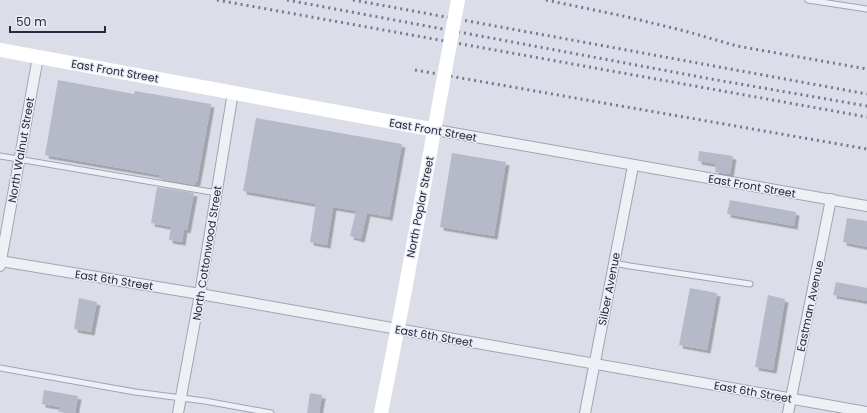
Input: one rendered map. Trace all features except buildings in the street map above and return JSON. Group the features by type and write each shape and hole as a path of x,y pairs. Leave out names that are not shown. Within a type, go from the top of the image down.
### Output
{"street":[{"name":"North Poplar Street","path":"381,413 458,0"},
{"name":"East Front Street","path":"0,50 634,166 867,206"},
{"name":"North Walnut Street","path":"0,263 38,57"},
{"name":"North Cottonwood Street","path":"178,413 200,294 233,92"},
{"name":"Silber Avenue","path":"585,413 634,166"},
{"name":"Eastman Avenue","path":"788,413 831,199"},
{"name":"East 6th Street","path":"0,263 200,294 867,412"}],"lane":[{"path":"808,0 867,9"},
{"path":"0,156 217,193"},
{"path":"614,263 750,284"},
{"path":"0,368 135,392 271,413"}],"railway":[{"path":"217,0 867,117"},
{"path":"287,0 711,79 867,106"},
{"path":"353,0 867,94"},
{"path":"546,0 623,16 685,31 737,46 867,69"},
{"path":"415,70 867,149"}]}
